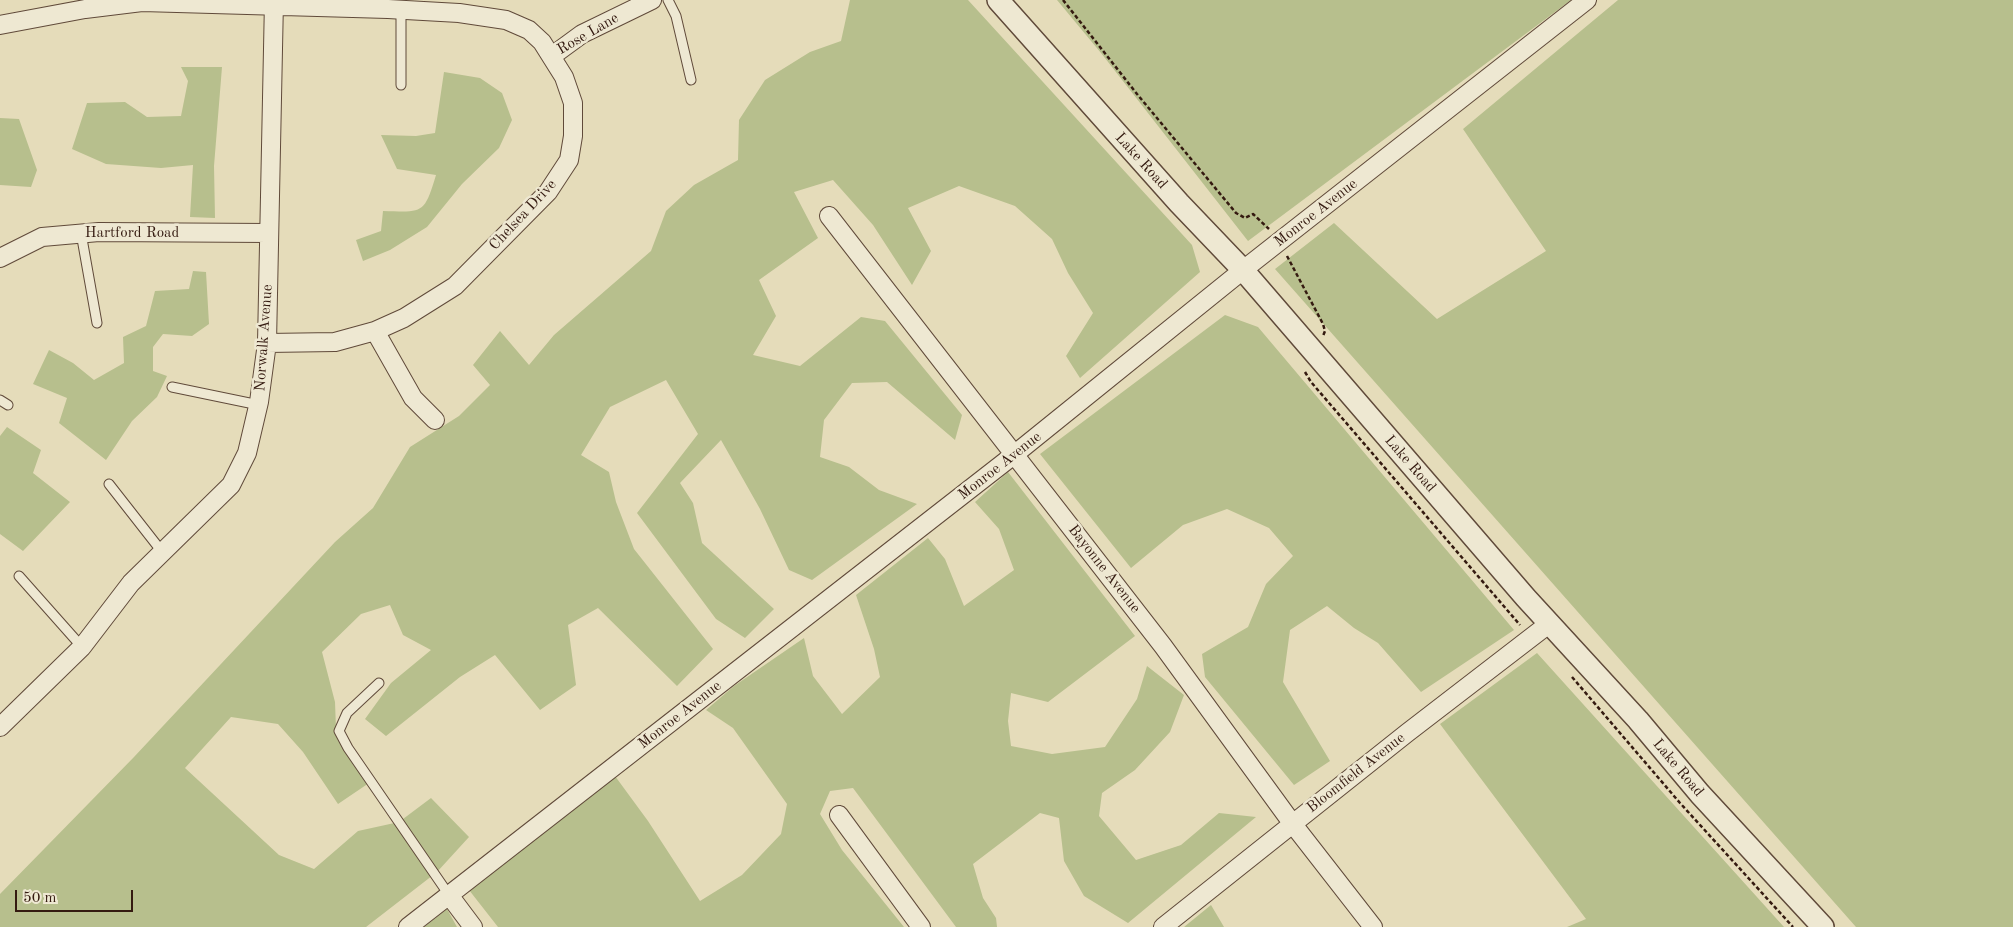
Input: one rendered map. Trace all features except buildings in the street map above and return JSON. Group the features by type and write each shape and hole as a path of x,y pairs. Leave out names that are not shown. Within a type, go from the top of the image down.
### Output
{"street":[{"name":"Rose Lane","path":"552,56 582,34 652,0"},
{"name":"Lake Road","path":"998,0 1179,203 1243,270 1526,598 1550,622 1700,794 1823,927"},
{"path":"1015,0 1025,31"},
{"name":"Monroe Avenue","path":"408,927 1015,454 1243,270 1587,0"},
{"name":"Chelsea Drive","path":"0,25 85,9 142,2 274,3 459,13 506,20 529,30 542,42 564,77 573,103 574,136 569,160 548,192 455,286 404,318 375,331 335,342 267,343"},
{"name":"Norwalk Avenue","path":"0,727 82,647 131,583 231,485 247,453 258,405 267,343 274,3"},
{"name":"Bayonne Avenue","path":"829,216 1163,646 1292,823 1373,927"},
{"name":"Hartford Road","path":"0,258 42,236 81,233 269,233"},
{"path":"375,331 413,398 435,420"},
{"name":"Bloomfield Avenue","path":"1164,927 1292,823 1550,622"},
{"path":"839,815 921,927"},
{"path":"449,895 473,927"}],"lane":[{"path":"668,0 676,16 690,80"},
{"path":"401,10 401,85"},
{"path":"81,233 97,324"},
{"path":"172,387 258,405"},
{"path":"109,484 163,553"},
{"path":"19,576 82,647"},
{"path":"379,683 347,713 339,731 348,748 449,895"}],"path":[{"path":"1063,0 1137,94 1236,213 1245,218 1253,214 1272,232"},
{"path":"1285,253 1323,324 1325,331 1320,342"},
{"path":"1304,370 1311,382 1524,629"},
{"path":"1565,670 1680,803 1793,927"}],"green space":[{"path":"850,0 968,0 1192,245 1200,272 1080,378 1066,356 1093,313 1068,273 1052,239 1015,206 959,186 908,208 931,251 912,285 873,225 833,180 794,192 818,238 759,280 776,316 753,355 800,366 861,317 885,321 962,415 955,440 887,382 852,383 824,420 820,457 849,467 879,490 917,504 812,580 789,570 760,509 721,440 680,483 693,503 702,543 774,609 745,638 716,619 637,513 698,434 666,380 610,407 581,455 609,472 616,502 634,549 713,649 677,686 598,608 568,625 576,685 540,710 495,655 460,677 386,736 365,719 391,683 431,650 403,635 390,605 361,614 322,652 335,702 336,729 369,783 338,804 303,752 278,724 231,717 185,768 279,855 314,869 358,831 399,822 431,798 469,837 437,872 366,927 0,927 0,894 134,757 335,542 373,508 410,447 459,416 490,385 473,365 500,331 529,365 554,335 651,251 666,211 694,185 738,160 739,120 765,80 810,52 841,41"},
{"path":"1057,0 1571,0 1248,241 1101,53"},
{"path":"1618,0 2013,0 2013,927 1856,927 1275,269 1334,223 1437,319 1546,251 1463,129"},
{"path":"181,67 222,67 214,166 215,218 190,217 193,165 161,168 106,164 72,149 87,103 125,102 147,117 181,116 188,81"},
{"path":"444,72 480,78 502,93 512,120 499,148 462,184 427,227 390,250 363,261 356,240 381,231 383,211 414,211 425,204 428,198 436,175 397,169 381,135 416,136 435,133"},
{"path":"0,118 19,119 37,170 31,187 0,185"},
{"path":"193,271 206,272 209,324 192,336 163,334 153,347 153,371 167,376 157,397 132,421 106,460 59,423 67,398 33,384 49,350 73,363 94,380 124,363 123,337 146,326 155,291 189,289"},
{"path":"1225,315 1258,327 1514,630 1421,692 1378,643 1354,628 1327,606 1290,630 1283,682 1330,761 1294,785 1205,677 1202,654 1248,627 1266,584 1293,556 1269,528 1227,509 1183,525 1131,568 1040,454"},
{"path":"7,427 41,450 33,473 70,502 23,551 0,534 0,436"},
{"path":"1008,472 1135,636 1048,702 1011,693 1008,721 1011,746 1052,754 1105,747 1137,699 1147,666 1184,695 1170,732 1135,770 1102,793 1099,816 1136,860 1181,845 1219,813 1256,817 1128,923 1084,896 1064,861 1059,818 1040,813 973,864 983,898 996,918 997,927 956,927 853,788 830,791 820,814 842,850 904,927 498,927 469,890 615,776 648,821 700,901 742,875 781,834 787,804 733,728 706,710 734,686 804,638 813,676 842,714 880,677 874,649 856,595 928,538 945,559 964,606 1014,570 999,529 975,502"},
{"path":"1537,653 1784,927 1567,927 1586,919 1440,724"},
{"path":"1211,905 1224,927 1184,927"},
{"path":"447,909 457,927 424,927"}]}
